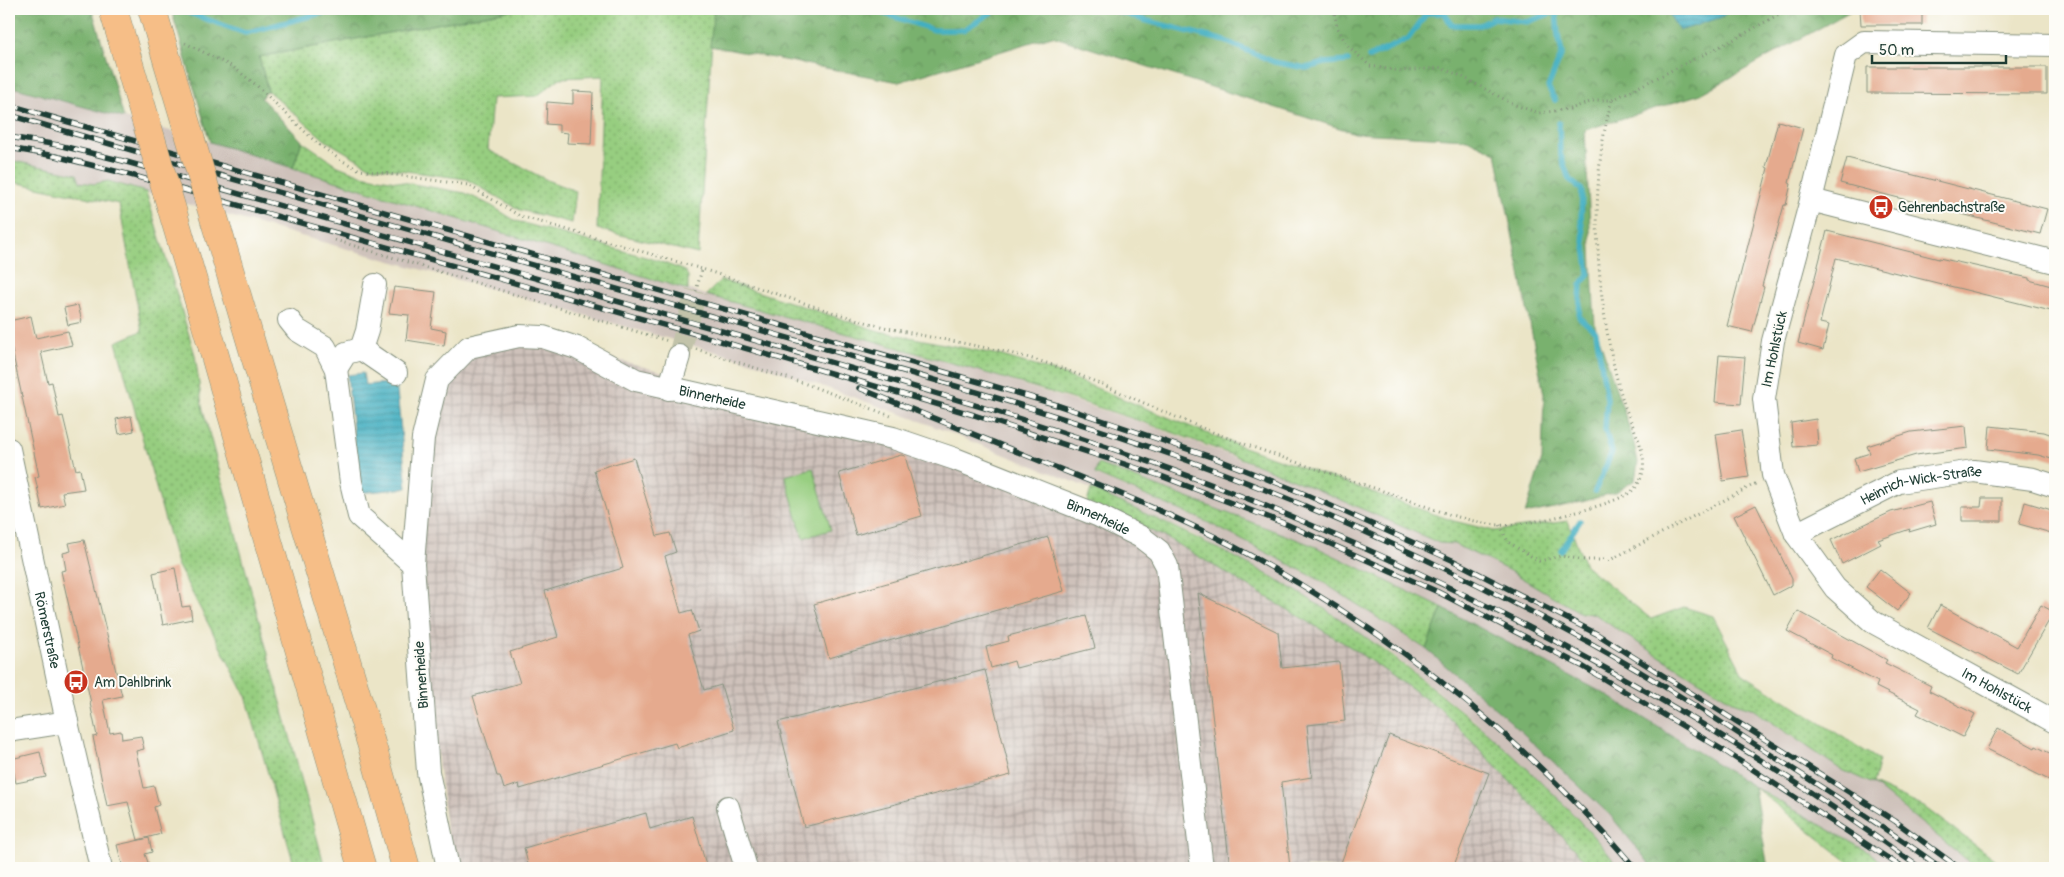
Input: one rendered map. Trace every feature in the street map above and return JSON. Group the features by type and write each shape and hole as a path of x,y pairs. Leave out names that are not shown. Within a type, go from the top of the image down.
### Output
{"highway":[{"path":"113,9 362,868"},
{"path":"152,9 371,744 406,868"}],"street":[{"name":"Im Hohlstück","path":"2055,45 1864,42 1846,54 1811,200 1774,341 1764,399 1773,475 1796,534 1835,588 1873,622 2055,722"},
{"path":"1811,200 2055,262"},
{"path":"362,349 375,285"},
{"path":"290,320 297,330 325,347 336,369 351,482 359,516 414,564"},
{"name":"Binnerheide","path":"448,868 428,772 414,564 423,438 437,380 469,347 520,336 542,337 577,348 636,380 669,389 894,438 954,459 1097,515 1141,538 1158,551 1167,566 1202,868"},
{"path":"669,389 678,348"},
{"path":"336,369 346,353 362,349 396,373"},
{"name":"Römerstraße","path":"9,449 66,722 101,868"},
{"name":"Heinrich-Wick-Straße","path":"1796,534 1898,482 1974,471 2033,478 2055,486"},
{"path":"9,731 66,722"},
{"path":"728,807 746,868"}],"path":[{"path":"1334,9 1337,27 1347,45 1370,66 1400,71 1440,68 1457,74 1515,105 1539,113 1570,109 1596,100 1612,100 1735,39 1788,9"},
{"path":"180,41 233,67 255,84 318,144 338,159 360,170 468,185 520,216 702,269 880,326 999,349 1067,370 1193,424 1438,510 1500,525 1524,524 1612,502 1632,492 1638,485 1642,475 1643,461 1640,445 1623,403 1602,298 1597,231 1600,163 1603,132 1612,100"},
{"path":"335,240 678,348 806,384 898,420"},
{"path":"696,291 702,269"},
{"path":"1500,525 1508,542 1539,561 1562,556 1584,560 1610,560 1773,475"}],"shaded area":[{"path":"9,86 210,142 706,295 973,369 1140,422 1308,484 1439,543 1454,544 1508,570 1581,613 1595,614 1619,631 1735,702 1751,708 1840,769 1873,784 1977,868 1890,868 1870,853 1754,787 1605,694 1442,608 1314,546 1098,464 1095,475 1203,520 1318,579 1426,649 1510,721 1610,815 1653,868 1620,868 1607,852 1475,721 1385,649 1282,583 1192,534 1091,489 915,419 759,364 108,182 94,184 80,182 77,174 9,160"},
{"path":"534,337 913,440 1164,536 1349,646 1442,710 1592,868 457,868 446,828 412,541 445,356"}],"green space":[{"path":"9,9 92,9 124,118 9,86"},
{"path":"171,9 238,9 239,11 252,9 517,9 259,57 268,91 261,98 302,141 293,168 210,142"},
{"path":"517,9 714,9 698,254 597,229 603,76 560,78 537,96 492,98 488,150 549,181 576,191 572,223 520,210 466,179 369,166 325,140 268,91 259,57"},
{"path":"714,9 1854,9 1701,94 1585,130 1595,326 1633,439 1638,462 1635,480 1616,492 1582,502 1525,514 1542,459 1544,394 1496,153 1467,139 1355,133 1052,36 899,82 710,46"},
{"path":"302,141 338,166 361,175 465,193 490,205 516,221 656,260 685,271 688,276 688,290 293,168"},
{"path":"9,160 77,174 80,182 94,184 108,181 146,192 195,355 202,406 325,868 295,868 246,696 177,564 116,342 142,331 119,204 9,181"},
{"path":"721,280 879,331 999,355 1062,374 1221,439 1454,521 1494,531 1568,521 1585,565 1651,619 1684,607 1713,616 1743,674 1879,760 1873,784 1840,769 1751,708 1735,703 1595,614 1581,613 1508,570 1454,544 1439,543 1365,510 1216,449 1086,403 706,295"},
{"path":"1098,464 1314,546 1442,608 1426,649 1318,579 1203,520 1095,474"},
{"path":"813,468 831,530 803,538 785,476"},
{"path":"1091,489 1187,533 1258,569 1323,608 1364,636 1489,734 1558,798 1620,868 1592,868 1442,710 1349,646 1164,536 1086,506"},
{"path":"1442,608 1605,694 1754,787 1768,868 1653,868 1610,815 1510,721 1426,649"},
{"path":"1873,784 1924,807 2006,868 1977,868"},
{"path":"1754,787 1870,853 1890,868 1856,868"}],"water":[{"path":"1666,9 1731,9 1722,17 1679,31"},
{"path":"363,373 365,385 396,382 407,488 360,493 347,375"}],"building":[{"path":"1860,9 1922,9 1922,25 1861,25"},
{"path":"1867,67 2047,67 2047,94 1867,93"},
{"path":"573,91 593,92 591,144 567,143 568,133 559,132 559,125 546,124 547,102 573,104"},
{"path":"1778,121 1803,128 1789,183 1791,184 1786,205 1784,205 1762,286 1764,287 1752,332 1727,326 1768,168 1766,167"},
{"path":"1847,158 2047,209 2040,234 1840,183"},
{"path":"1827,231 1939,259 2029,278 2029,280 2055,287 2055,312 1836,258 1820,323 1829,325 1823,350 1798,343"},
{"path":"394,287 436,292 431,328 446,331 444,346 406,340 409,315 389,313"},
{"path":"78,305 82,322 68,325 64,308"},
{"path":"31,316 36,338 68,331 72,345 41,352 48,383 52,382 59,417 63,416 76,470 80,469 84,489 62,492 65,504 42,509 35,477 39,476 9,336 9,321"},
{"path":"1719,355 1745,357 1741,404 1715,402"},
{"path":"131,416 134,431 119,434 116,419"},
{"path":"1816,419 1818,445 1793,447 1791,423"},
{"path":"1966,426 1968,448 1916,455 1858,472 1854,458 1870,453 1867,446 1911,432"},
{"path":"1990,426 2044,432 2055,436 2055,460 2038,455 1988,449"},
{"path":"1741,430 1749,477 1723,481 1716,434"},
{"path":"901,455 905,456 922,516 856,535 839,473"},
{"path":"634,458 657,536 670,533 676,552 665,556 681,613 692,610 699,631 688,635 704,690 721,685 734,730 677,748 675,743 520,789 519,784 504,789 500,776 497,776 473,696 520,683 510,652 558,637 545,591 623,568 594,470"},
{"path":"1982,498 2002,498 2002,521 1962,521 1962,507 1981,507"},
{"path":"1930,502 1936,524 1909,532 1910,529 1878,540 1881,544 1842,564 1831,540 1891,512"},
{"path":"2025,502 2055,511 2055,534 2019,524"},
{"path":"1756,505 1792,579 1792,585 1773,595 1734,516"},
{"path":"1048,537 1064,591 829,658 814,604"},
{"path":"84,540 122,696 103,700 110,733 121,731 122,739 141,736 144,749 136,751 144,788 154,786 159,805 154,807 161,834 138,840 128,802 107,806 93,737 97,736 91,703 61,571 66,570 63,553 71,551 69,543"},
{"path":"175,568 182,607 190,606 192,619 163,625 153,573"},
{"path":"1880,569 1911,593 1897,611 1866,587"},
{"path":"1198,593 1278,632 1282,668 1339,662 1345,721 1307,725 1312,777 1281,782 1290,868 1230,868"},
{"path":"1940,605 2017,647 2041,605 2054,612 2018,674 1928,628"},
{"path":"1798,611 1887,660 1885,663 1931,686 1929,691 1975,714 1963,737 1917,714 1920,709 1876,687 1878,682 1831,658 1832,655 1787,631"},
{"path":"1086,616 1095,648 1016,668 1014,661 991,668 986,647 1009,641 1008,636"},
{"path":"985,670 1011,775 804,827 778,722"},
{"path":"1998,728 2035,748 2036,746 2055,756 2055,783 1987,749"},
{"path":"1389,735 1489,773 1453,868 1339,868"},
{"path":"40,752 46,777 16,783 11,759"},
{"path":"646,813 650,829 692,816 707,868 529,868 524,848"},
{"path":"149,838 152,852 145,854 150,868 123,868 117,845"}],"waterway":[{"path":"178,9 245,33 337,9"},
{"path":"870,9 934,30 963,30 997,9"},
{"path":"1111,9 1144,20 1225,41 1274,62 1306,68 1325,63 1348,61"},
{"path":"1369,57 1408,39 1427,13 1445,13 1451,25 1480,25 1494,18 1527,22 1563,9"},
{"path":"1555,100 1548,87 1562,53 1556,11"},
{"path":"1559,123 1560,153 1569,179 1582,190 1581,220 1589,273 1581,285 1579,317 1596,332 1607,399 1605,429 1612,452 1595,491"},
{"path":"1561,550 1580,521"}],"tunnel":[{"path":"679,356 696,291"}],"railway":[{"path":"9,105 983,383 1057,405 1214,458 1300,492 1452,560 1597,634 1895,821 1959,868"},
{"path":"9,115 980,393 1140,444 1259,487 1446,569 1590,643 1710,715 1861,813 1941,868"},
{"path":"9,137 58,145 123,161 771,345 1033,423 1227,490 1373,552 1455,590 1615,674 1770,766 1920,868"},
{"path":"9,148 55,156 127,174 710,338 974,415 1161,476 1286,524 1438,592 1582,666 1723,750 1903,868"},
{"path":"859,388 1161,511 1231,545 1343,611 1397,648 1498,729 1592,819 1635,868"}],"place":[{"name":"Gehrenbachstraße","path":"1881,207"},
{"name":"Am Dahlbrink","path":"76,682"}]}
